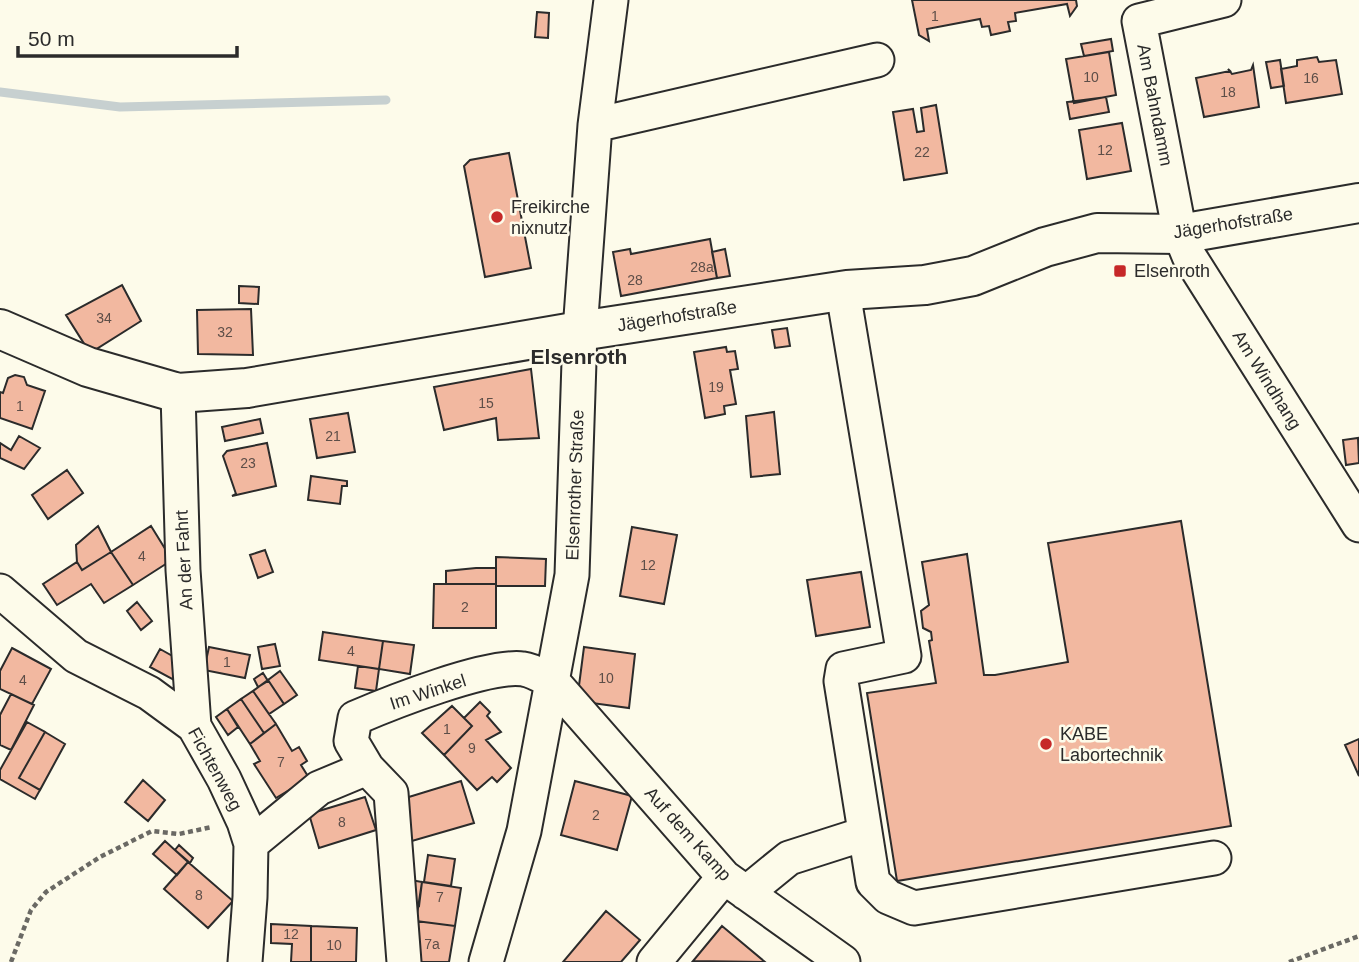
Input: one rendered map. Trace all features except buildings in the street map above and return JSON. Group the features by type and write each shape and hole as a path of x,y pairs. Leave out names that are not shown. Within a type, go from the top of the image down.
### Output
{"main road":[{"name":"Jägerhofstraße","path":"0,329 88,367 178,393 247,388 580,331 847,290 925,285 973,276 1045,247 1097,233 1180,234 1359,203"}],"street":[{"name":"Elsenrother Straße","path":"486,962 523,831 554,682 572,575 580,331 594,125 611,0"},
{"name":"Am Bahndamm","path":"1180,234 1139,21 1224,0"},
{"path":"594,125 877,60"},
{"name":"Am Windhang","path":"1180,234 1189,256 1359,524"},
{"path":"847,290 846,310 904,656 843,669 841,681 873,882 888,897 914,908 1214,858"},
{"name":"An der Fahrt","path":"178,393 183,570 194,726"},
{"name":"Fichtenweg","path":"0,591 76,656 149,693 194,726 247,833"},
{"name":"Im Winkel","path":"404,962 391,793 367,768 351,741 355,718 392,702 487,673 524,669 554,682"},
{"name":"Auf dem Kamp","path":"554,682 735,885 843,962"},
{"path":"245,962 247,833 319,788 367,768"},
{"path":"653,962 735,885 789,858 864,834"}],"path":[{"path":"11,962 31,910 46,892 100,857 152,831 179,834 247,833"},
{"path":"1289,962 1359,936"}],"waterway":[{"path":"0,92 120,107 386,100"}],"place":[{"name":"Freikirche nixnutz","path":"497,217"},
{"name":"Elsenroth","path":"1120,271"},
{"name":"KABE Labortechnik","path":"1046,744"}],"district":[{"name":"Elsenroth","path":"579,356"}]}
